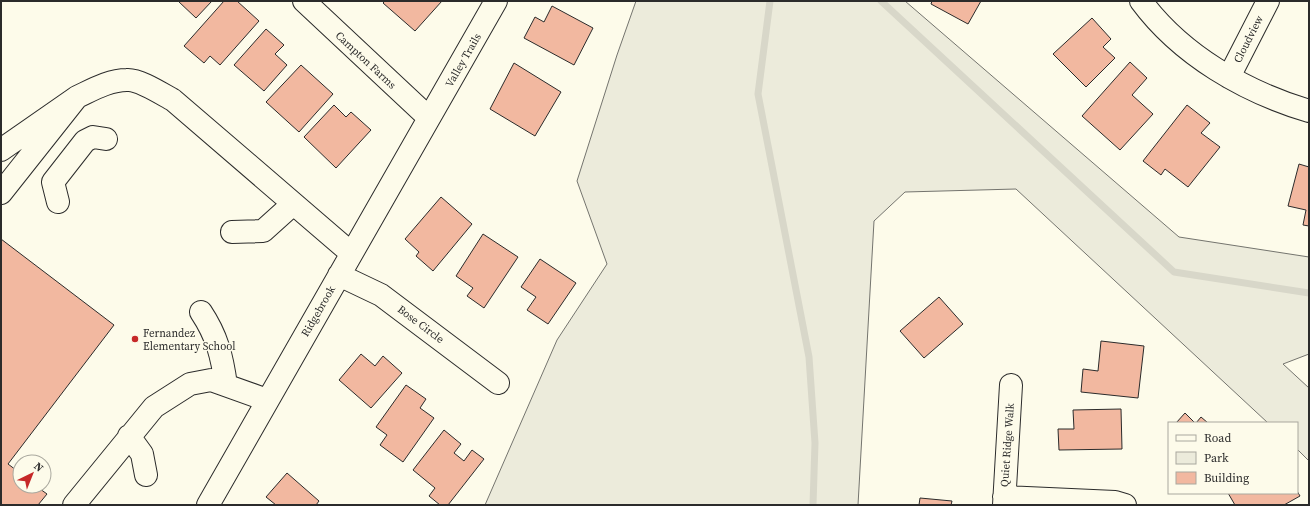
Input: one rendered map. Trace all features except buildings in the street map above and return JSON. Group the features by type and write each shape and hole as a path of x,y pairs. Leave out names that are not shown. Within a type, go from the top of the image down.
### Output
{"street":[{"name":"Campton Farms","path":"304,1 429,118"},
{"name":"Valley Trails","path":"429,118 496,1"},
{"path":"1141,1 1165,28 1189,49 1229,77 1248,88 1278,101 1309,111"},
{"name":"Cloudview","path":"1229,77 1268,1"},
{"path":"1,150 77,97 102,85 128,79 151,88 173,100 351,254"},
{"path":"1,193 77,97"},
{"name":"Ridgebrook","path":"208,505 429,118"},
{"path":"58,202 53,182 85,141 93,137 106,140"},
{"path":"232,232 263,231 293,204"},
{"name":"Bose Circle","path":"339,275 387,299 498,383"},
{"path":"201,312 215,336 222,357 226,385"},
{"path":"74,505 154,407 190,384 211,380 267,400"},
{"name":"Quiet Ridge Walk","path":"1004,501 1011,385"},
{"path":"129,436 142,454 146,475"},
{"path":"1004,501 1115,502 1125,505"}],"green space":[{"path":"636,1 905,1 1179,237 1309,257 1309,354 1283,364 1309,388 1309,461 1298,450 1298,422 1267,422 1016,189 905,192 874,221 858,505 485,505 557,340 607,264 577,181 617,55"}],"waterway":[{"path":"770,1 758,94 809,357 815,443 813,505"},
{"path":"881,1 1174,272 1309,293"}],"place":[{"name":"Fernandez Elementary School","path":"135,339"}]}
